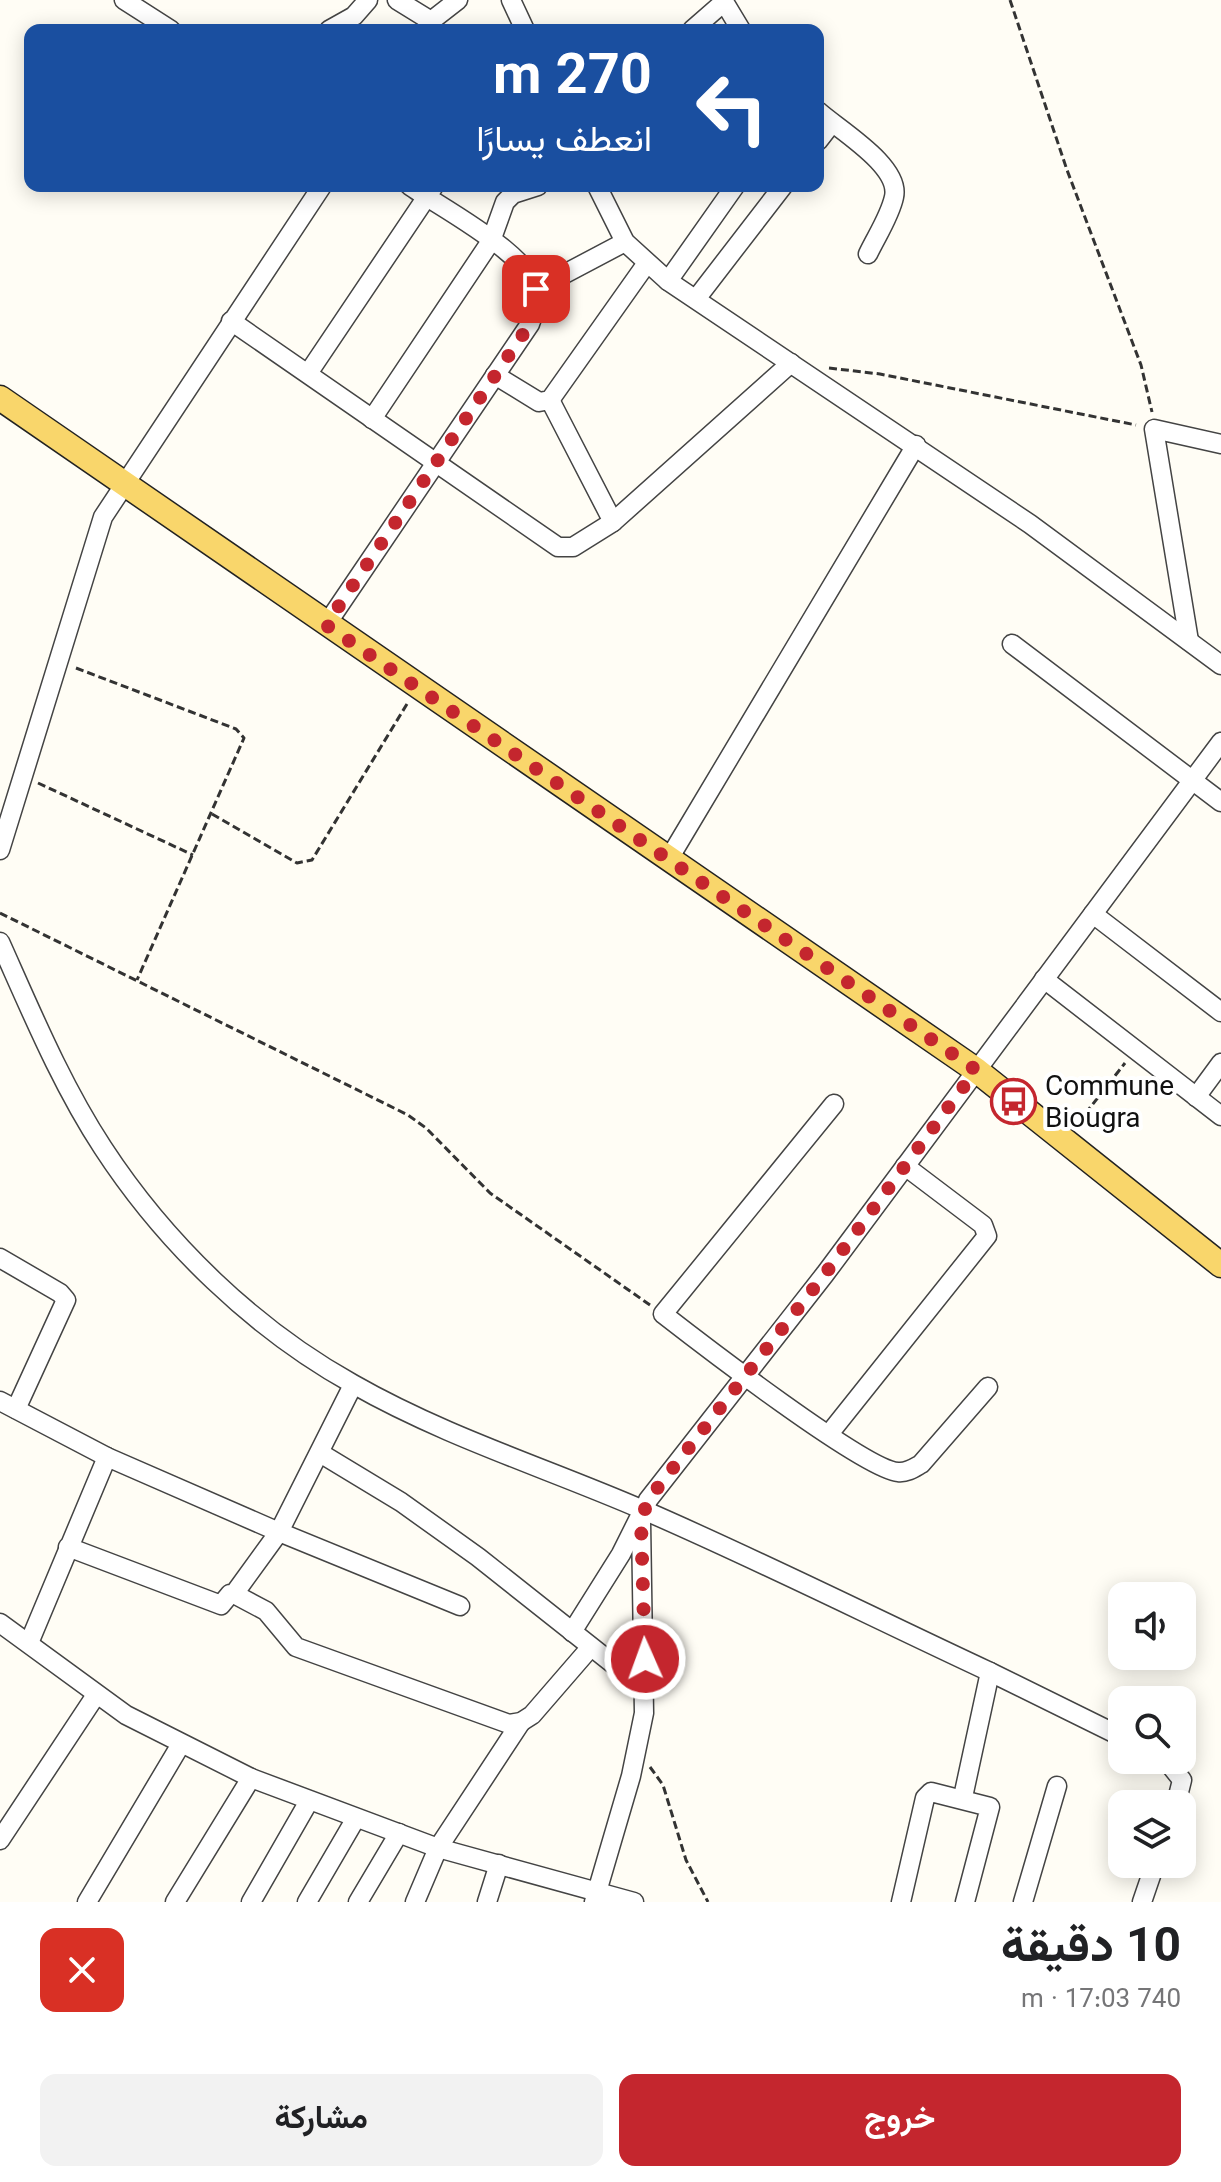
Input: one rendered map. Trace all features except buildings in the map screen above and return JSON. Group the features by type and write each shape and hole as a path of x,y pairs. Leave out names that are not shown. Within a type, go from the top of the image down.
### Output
{"main road":[{"path":"0,398 976,1070 1066,1138 1221,1265"}],"street":[{"path":"124,0 162,24"},
{"path":"340,24 354,16 368,0"},
{"path":"397,0 427,24"},
{"path":"429,24 458,0"},
{"path":"511,0 522,24"},
{"path":"699,24 724,1 737,24"},
{"path":"825,117 883,165 893,178 895,196 868,254"},
{"path":"0,850 97,533 123,484 318,192"},
{"path":"309,372 430,192 513,257 533,279 539,300 530,324 326,625"},
{"path":"372,419 491,241 505,202 519,192"},
{"path":"600,192 625,242 668,281 916,445 1221,665"},
{"path":"668,281 731,192"},
{"path":"696,299 778,192"},
{"path":"536,289 625,242"},
{"path":"495,375 539,402 550,400 647,263"},
{"path":"231,321 558,547 573,547 613,522 791,363"},
{"path":"550,400 613,522"},
{"path":"1189,641 1154,429 1221,444"},
{"path":"670,857 916,445"},
{"path":"1012,644 1221,802"},
{"path":"572,1632 621,1554 643,1510 905,1166 1221,742"},
{"path":"1093,914 1221,1012"},
{"path":"0,942 72,1095 133,1191 182,1248 286,1342 353,1385 420,1418 643,1510 1108,1730"},
{"path":"1044,979 1221,1116"},
{"path":"1196,1097 1221,1063"},
{"path":"834,1104 663,1314 829,1434 885,1468 910,1471 921,1464 988,1387"},
{"path":"829,1434 987,1236 983,1225 905,1166"},
{"path":"0,1258 60,1293 66,1300 6,1408 107,1457 460,1606"},
{"path":"68,1547 217,1606 234,1594 279,1532 353,1385"},
{"path":"320,1453 414,1511 646,1690"},
{"path":"29,1643 107,1457"},
{"path":"596,1897 636,1755 646,1690 643,1510"},
{"path":"234,1594 266,1611 291,1642 303,1650 509,1724 521,1722"},
{"path":"0,1623 96,1695 181,1744 251,1778 438,1848 499,1864 596,1897 634,1902"},
{"path":"415,1902 438,1848 521,1722 590,1648"},
{"path":"963,1797 990,1672"},
{"path":"0,1840 96,1695"},
{"path":"87,1902 181,1744"},
{"path":"175,1902 251,1778"},
{"path":"1023,1902 1057,1786"},
{"path":"901,1902 928,1793 963,1797 990,1807 965,1902"},
{"path":"251,1902 309,1801"},
{"path":"307,1902 356,1818"},
{"path":"358,1902 399,1833"},
{"path":"487,1902 499,1864"},
{"path":"1142,1902 1150,1878"}],"path":[{"path":"791,363 880,374 1154,429 1141,365 1053,130 1010,0"},
{"path":"58,661 241,733 244,743 136,981"},
{"path":"212,814 297,863 312,860 417,686"},
{"path":"24,776 193,855"},
{"path":"0,913 417,1121 490,1193 663,1314"},
{"path":"1066,1138 1135,1050"},
{"path":"636,1755 660,1778 686,1860 708,1902"}],"place":[{"name":"Commune Biougra","path":"1014,1101"}],"route":[{"path":"536,289 539,300 530,324 326,625 670,857 976,1070 825,1274 648,1500 641,1521 645,1659"}]}
